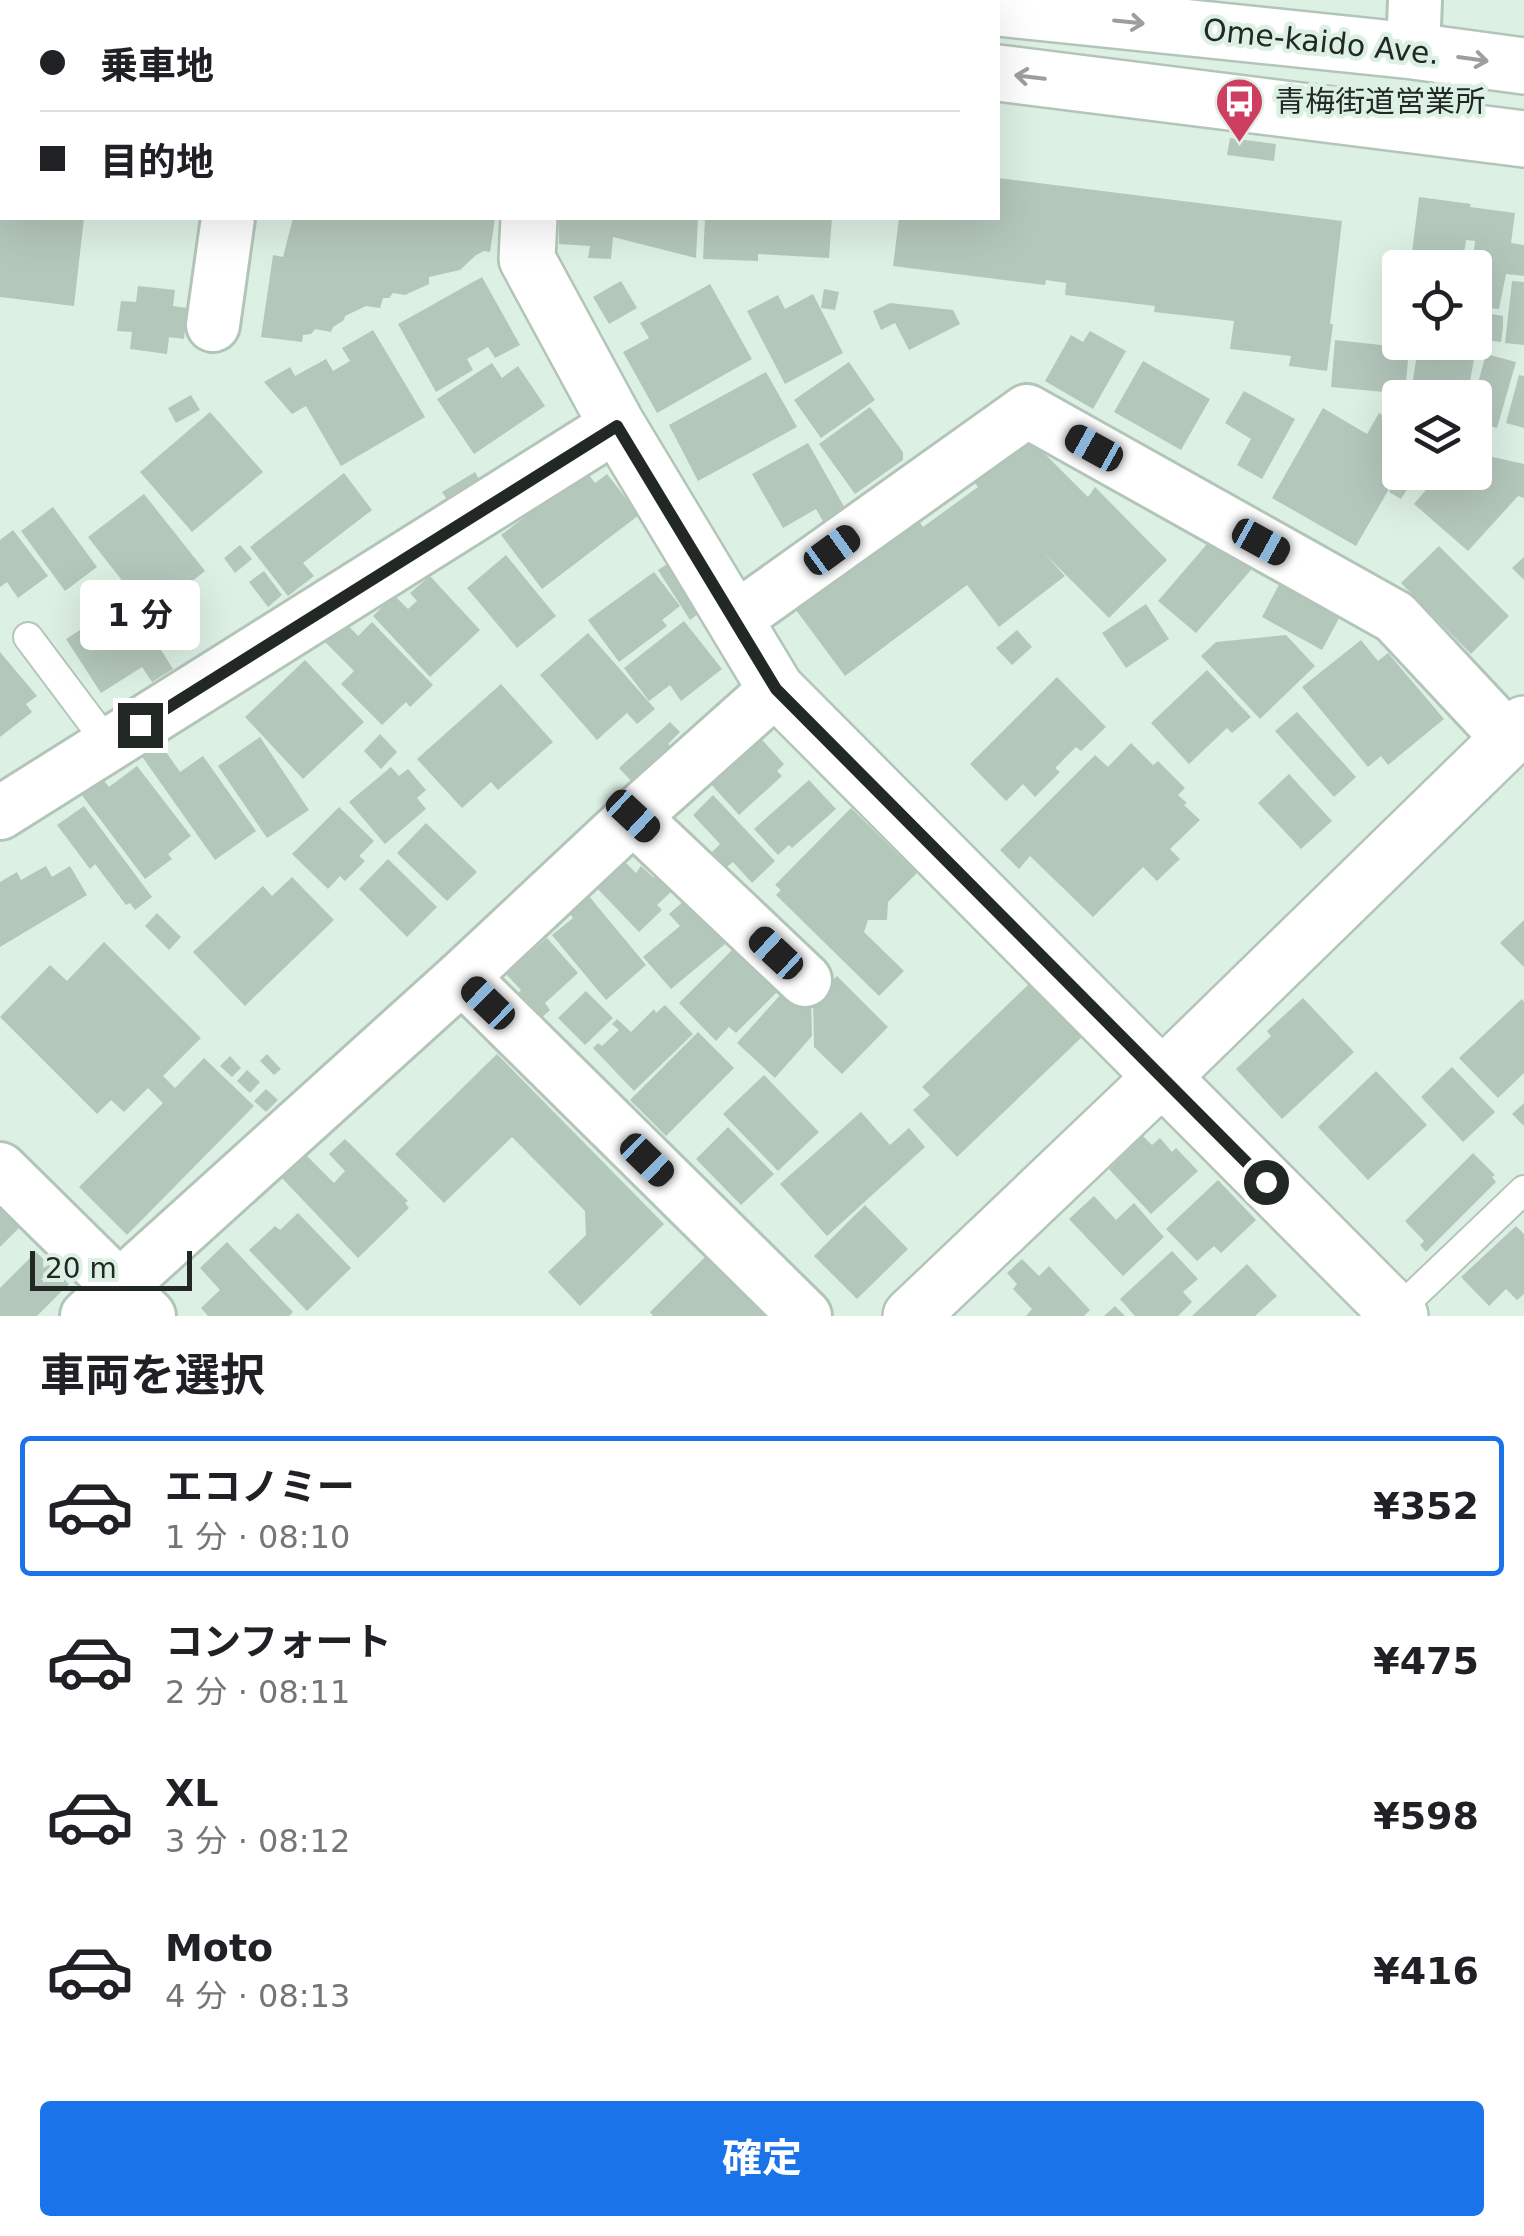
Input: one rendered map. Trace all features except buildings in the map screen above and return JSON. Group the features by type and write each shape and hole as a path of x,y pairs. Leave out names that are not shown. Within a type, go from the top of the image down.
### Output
{"street":[{"name":"Ome-kaido Ave.","path":"1000,8 1414,26 1524,66"},
{"path":"1000,73 1524,140"},
{"path":"213,325 228,220"},
{"path":"528,220 526,259 617,426 776,689 1398,1314"},
{"path":"734,620 1026,411 1395,617 1516,732 911,1316"},
{"path":"0,813 617,426"},
{"path":"0,1169 118,1306 258,1163 776,689"},
{"path":"633,816 804,980"},
{"path":"462,977 805,1316"}],"lane":[{"path":"28,637 108,745"},
{"path":"1398,1314 1524,1190"}],"place":[{"name":"青梅街道営業所","path":"1240,144"}],"route":[{"path":"140,725 617,426 776,689 1266,1182"}]}
